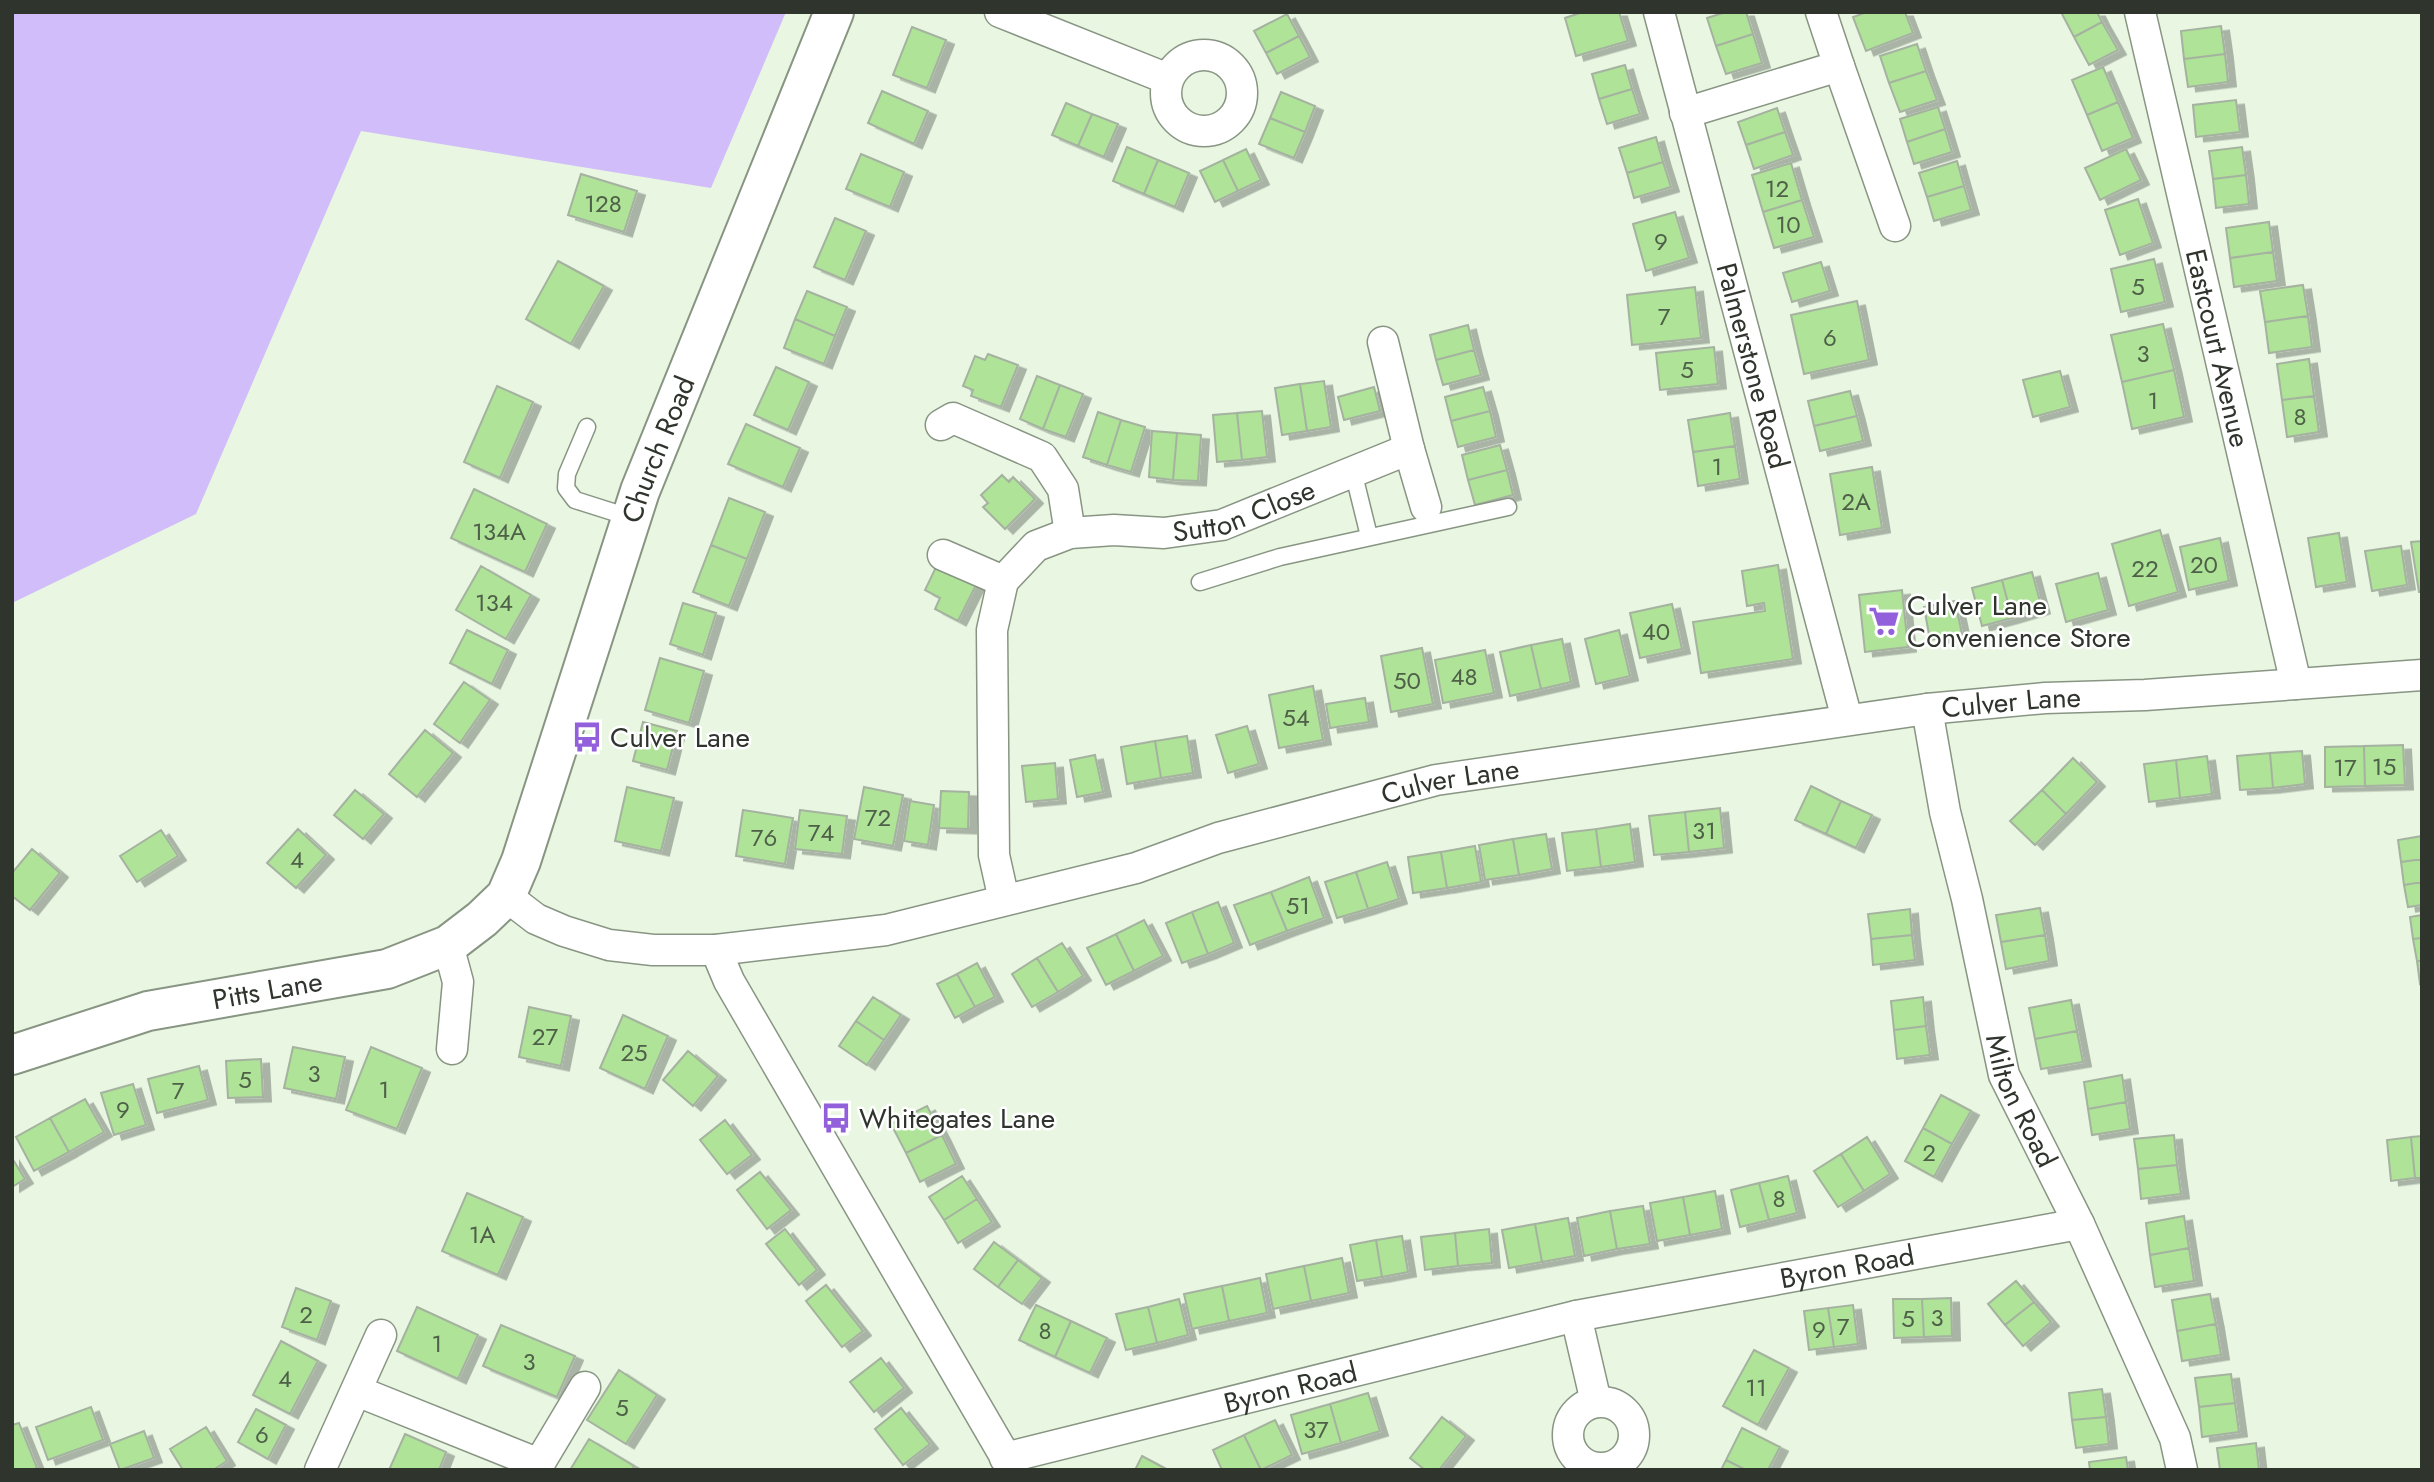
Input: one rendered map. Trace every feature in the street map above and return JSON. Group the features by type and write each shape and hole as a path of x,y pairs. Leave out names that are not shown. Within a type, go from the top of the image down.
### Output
{"main road":[{"name":"Church Road","path":"506,896 521,861 640,491 834,12"},
{"name":"Pitts Lane","path":"12,1055 148,1011 387,969 448,945 506,896"}],"street":[{"path":"1000,12 1168,79"},
{"name":"Palmerstone Road","path":"1659,12 1847,719"},
{"path":"1821,12 1895,226"},
{"name":"Eastcourt Avenue","path":"2140,12 2297,684"},
{"path":"1685,113 1839,66"},
{"path":"1383,342 1426,507"},
{"path":"941,425 953,418 1041,457 1063,489 1070,533"},
{"name":"Sutton Close","path":"1003,581 1036,546 1070,533 1114,530 1164,533 1222,526 1409,449"},
{"path":"943,555 1003,581 992,630 994,855 1004,900"},
{"name":"Culver Lane","path":"506,896 536,919 609,945 653,950 716,950 886,930 1136,868 1218,838 1436,780 1927,709 2045,698 2145,695 2422,675"},
{"name":"Milton Road","path":"1927,709 1945,812 1967,899 2004,1075 2079,1224 2175,1438 2182,1470"},
{"path":"448,945 458,982 452,1049"},
{"path":"716,950 729,981 1009,1464"},
{"name":"Byron Road","path":"1009,1464 1576,1316 2079,1224"},
{"path":"1576,1316 1596,1402"},
{"path":"320,1470 381,1335"},
{"path":"357,1391 539,1464 585,1387"}],"lane":[{"path":"587,427 567,474 566,488 575,500 632,518"},
{"path":"1353,471 1369,536"},
{"path":"1200,582 1280,557 1508,507"}],"shaded area":[{"path":"12,12 786,12 711,188 361,131 196,514 12,603"}],"building":[{"path":"1583,12 1619,12 1628,41 1576,56 1565,18"},
{"path":"1726,12 1746,12 1753,34 1716,46 1707,18"},
{"path":"1867,12 1905,12 1913,33 1866,51 1853,17"},
{"path":"2061,12 2097,12 2102,22 2074,37"},
{"path":"1287,14 1299,36 1266,53 1254,31"},
{"path":"2102,22 2118,50 2089,65 2074,37"},
{"path":"2221,26 2225,54 2184,59 2181,31"},
{"path":"912,27 946,40 927,88 893,75"},
{"path":"1753,34 1762,63 1726,74 1716,46"},
{"path":"1299,36 1310,57 1277,74 1266,53"},
{"path":"1917,44 1926,71 1889,83 1880,56"},
{"path":"2225,54 2228,82 2188,87 2184,59"},
{"path":"1625,65 1632,89 1599,99 1592,74"},
{"path":"2103,67 2118,102 2087,115 2072,80"},
{"path":"1926,71 1937,100 1900,112 1889,83"},
{"path":"1632,89 1640,114 1607,124 1599,99"},
{"path":"882,91 928,111 914,144 868,123"},
{"path":"1281,92 1315,106 1305,132 1270,118"},
{"path":"2236,100 2240,132 2196,137 2193,105"},
{"path":"2118,102 2133,138 2102,151 2087,115"},
{"path":"1066,103 1092,114 1078,146 1052,135"},
{"path":"1938,107 1945,129 1907,142 1900,119"},
{"path":"1777,108 1785,132 1746,145 1738,122"},
{"path":"1092,114 1118,124 1104,157 1078,146"},
{"path":"1270,118 1305,132 1294,158 1259,144"},
{"path":"1945,129 1952,152 1914,164 1907,142"},
{"path":"1785,132 1793,155 1754,169 1746,145"},
{"path":"1656,137 1663,162 1627,173 1619,148"},
{"path":"1127,147 1158,160 1144,194 1113,181"},
{"path":"2242,147 2246,175 2213,179 2209,151"},
{"path":"1246,149 1261,180 1238,191 1223,160"},
{"path":"2126,149 2141,180 2100,200 2085,168"},
{"path":"861,154 904,172 890,207 846,189"},
{"path":"1158,160 1189,173 1175,207 1144,194"},
{"path":"1223,160 1238,191 1215,202 1200,171"},
{"path":"1957,161 1964,186 1927,197 1919,173"},
{"path":"1663,162 1671,187 1634,198 1627,173"},
{"path":"1791,163 1802,200 1763,212 1752,175"},
{"path":"581,174 637,191 624,232 568,215"},
{"path":"2246,175 2249,204 2216,208 2213,179"},
{"path":"1964,186 1971,210 1934,221 1927,197"},
{"path":"2138,199 2153,243 2120,255 2105,210"},
{"path":"1802,200 1814,237 1774,248 1763,212"},
{"path":"1675,212 1689,258 1646,271 1633,224"},
{"path":"835,218 866,231 845,280 814,267"},
{"path":"2269,222 2273,252 2230,258 2226,228"},
{"path":"2273,252 2277,281 2234,287 2230,258"},
{"path":"2154,259 2165,302 2121,312 2111,269"},
{"path":"558,261 604,286 571,344 526,319"},
{"path":"1821,262 1830,291 1792,302 1783,273"},
{"path":"2303,285 2308,316 2265,322 2260,291"},
{"path":"1695,287 1701,338 1632,345 1627,295"},
{"path":"807,291 847,307 835,336 795,319"},
{"path":"1857,301 1869,360 1804,374 1791,315"},
{"path":"2308,316 2312,347 2269,353 2265,322"},
{"path":"795,319 835,336 824,364 784,348"},
{"path":"2163,324 2174,370 2122,382 2111,335"},
{"path":"1468,325 1474,350 1436,360 1430,335"},
{"path":"1714,347 1718,384 1660,390 1656,353"},
{"path":"1474,350 1481,375 1443,385 1436,360"},
{"path":"988,354 1018,365 1001,407 971,396 973,390 963,386 975,356 985,360"},
{"path":"2309,359 2314,396 2282,400 2277,364"},
{"path":"776,367 809,382 788,430 754,415"},
{"path":"2174,370 2184,417 2132,429 2122,382"},
{"path":"2060,371 2070,407 2033,417 2023,380"},
{"path":"1037,376 1060,385 1043,429 1020,419"},
{"path":"1324,381 1331,427 1307,431 1300,384"},
{"path":"1300,384 1307,431 1282,435 1275,388"},
{"path":"1060,385 1083,394 1066,437 1043,429"},
{"path":"497,386 533,402 500,478 464,462"},
{"path":"1374,387 1380,411 1344,420 1338,397"},
{"path":"1483,387 1490,411 1451,421 1445,397"},
{"path":"1850,391 1857,416 1814,426 1808,401"},
{"path":"2314,396 2319,432 2287,437 2282,400"},
{"path":"1262,411 1267,457 1242,460 1237,413"},
{"path":"1490,411 1496,437 1458,447 1451,421"},
{"path":"1098,412 1121,420 1107,465 1083,457"},
{"path":"1237,413 1242,460 1217,462 1213,415"},
{"path":"1730,413 1735,446 1693,452 1688,420"},
{"path":"1857,416 1863,441 1820,451 1814,426"},
{"path":"1121,420 1145,427 1131,472 1107,465"},
{"path":"746,424 800,448 783,487 728,464"},
{"path":"1152,431 1177,433 1173,480 1149,477"},
{"path":"1177,433 1201,435 1198,481 1173,480"},
{"path":"1500,445 1507,470 1468,480 1462,455"},
{"path":"1735,446 1740,479 1698,486 1693,452"},
{"path":"1872,467 1882,528 1840,535 1830,474"},
{"path":"1507,470 1513,495 1475,505 1468,480"},
{"path":"1002,475 1009,482 1013,477 1035,499 1005,529 983,507 988,503 981,495"},
{"path":"474,489 547,524 525,572 451,538"},
{"path":"729,498 765,512 747,559 711,545"},
{"path":"2160,530 2178,592 2129,606 2112,544"},
{"path":"2339,533 2347,582 2316,587 2308,538"},
{"path":"2220,538 2229,581 2189,590 2180,547"},
{"path":"2422,541 2422,592 2419,592 2411,542"},
{"path":"711,545 747,559 729,606 693,592"},
{"path":"2401,546 2407,585 2372,591 2365,551"},
{"path":"937,565 976,585 958,621 935,609 940,598 925,590"},
{"path":"1778,565 1793,659 1701,673 1693,622 1765,611 1764,603 1747,606 1742,571"},
{"path":"481,566 531,595 506,639 456,610"},
{"path":"2032,572 2042,609 2012,618 2002,580"},
{"path":"2098,573 2108,610 2066,622 2056,584"},
{"path":"2002,580 2012,618 1982,626 1972,588"},
{"name":"Culver Lane Convenience Store","path":"1902,590 1908,647 1865,652 1859,595"},
{"path":"1955,601 1962,634 1930,640 1924,607"},
{"path":"683,603 716,613 703,655 670,644"},
{"path":"1672,604 1682,649 1640,658 1630,613"},
{"path":"467,630 508,650 492,684 450,663"},
{"path":"1619,630 1630,676 1596,684 1585,639"},
{"path":"1562,639 1571,682 1541,689 1531,645"},
{"path":"1531,645 1541,689 1510,696 1500,652"},
{"path":"1422,648 1433,704 1391,712 1381,656"},
{"path":"1485,650 1494,693 1443,703 1435,660"},
{"path":"660,658 704,671 689,723 645,710"},
{"path":"464,682 490,700 460,743 434,724"},
{"path":"1313,686 1323,740 1279,748 1269,695"},
{"path":"1365,698 1369,722 1330,728 1326,704"},
{"path":"643,722 677,731 667,770 633,761"},
{"path":"1247,726 1259,764 1228,773 1216,735"},
{"path":"425,730 453,753 417,797 389,774"},
{"path":"1187,736 1193,773 1161,778 1155,741"},
{"path":"1155,741 1161,778 1127,784 1121,747"},
{"path":"2403,745 2405,785 2365,786 2364,746"},
{"path":"2364,746 2365,786 2325,787 2325,747"},
{"path":"2302,751 2305,784 2273,788 2270,753"},
{"path":"2270,753 2273,788 2240,790 2237,756"},
{"path":"1095,755 1103,792 1077,797 1070,760"},
{"path":"2207,756 2212,794 2180,798 2176,760"},
{"path":"2073,758 2097,782 2066,814 2042,790"},
{"path":"2176,760 2180,798 2149,802 2144,764"},
{"path":"1055,763 1058,799 1026,802 1022,766"},
{"path":"1811,786 1841,801 1826,834 1795,820"},
{"path":"627,787 674,798 661,851 615,841"},
{"path":"864,787 903,795 893,846 854,839"},
{"path":"355,790 384,814 363,839 334,815"},
{"path":"2042,790 2066,814 2035,845 2010,821"},
{"path":"941,791 969,792 968,829 939,828"},
{"path":"910,801 934,805 928,845 904,841"},
{"path":"1841,801 1872,815 1856,848 1826,834"},
{"path":"1720,808 1724,848 1689,852 1685,812"},
{"path":"743,810 793,818 785,864 736,856"},
{"path":"800,810 847,816 842,854 795,849"},
{"path":"1685,812 1689,852 1654,855 1649,816"},
{"path":"1630,824 1635,862 1601,867 1596,829"},
{"path":"298,829 326,855 296,888 267,863"},
{"path":"1596,829 1601,867 1567,871 1562,833"},
{"path":"161,830 178,856 137,882 120,856"},
{"path":"1546,834 1552,869 1519,875 1513,839"},
{"path":"2422,836 2422,859 2401,862 2398,840"},
{"path":"1513,839 1519,875 1485,880 1479,845"},
{"path":"1475,846 1481,882 1447,888 1441,852"},
{"path":"32,849 60,873 30,910 12,896 12,873"},
{"path":"1441,852 1447,888 1413,893 1408,857"},
{"path":"2422,859 2422,882 2404,885 2401,862"},
{"path":"1387,862 1399,899 1368,909 1356,872"},
{"path":"1356,872 1368,909 1337,918 1325,882"},
{"path":"1309,877 1324,918 1287,931 1271,892"},
{"path":"2422,882 2422,905 2408,907 2404,885"},
{"path":"1271,892 1287,931 1250,945 1234,905"},
{"path":"1218,902 1234,943 1208,954 1192,912"},
{"path":"2040,908 2045,935 2001,942 1996,915"},
{"path":"1910,909 1912,935 1871,939 1868,914"},
{"path":"1192,912 1208,954 1182,963 1166,923"},
{"path":"2422,915 2422,938 2413,939 2410,917"},
{"path":"1144,920 1163,956 1134,971 1116,934"},
{"path":"1116,934 1134,971 1106,985 1087,948"},
{"path":"1912,935 1915,960 1873,965 1871,939"},
{"path":"2045,935 2049,961 2006,969 2001,942"},
{"path":"2422,938 2422,961 2417,961 2413,939"},
{"path":"1062,943 1083,976 1058,992 1037,958"},
{"path":"1037,958 1058,992 1032,1007 1012,974"},
{"path":"2417,961 2422,961 2420,984"},
{"path":"977,963 995,997 975,1007 957,974"},
{"path":"957,974 975,1007 955,1018 937,984"},
{"path":"873,997 901,1015 884,1040 856,1021"},
{"path":"1923,997 1926,1026 1894,1030 1891,1001"},
{"path":"2071,1000 2077,1031 2035,1039 2029,1008"},
{"path":"529,1007 571,1016 561,1066 519,1057"},
{"path":"623,1015 668,1036 645,1089 600,1068"},
{"path":"856,1021 884,1040 867,1065 839,1046"},
{"path":"1926,1026 1930,1055 1897,1059 1894,1030"},
{"path":"2077,1031 2083,1062 2041,1069 2035,1039"},
{"path":"293,1047 345,1057 336,1099 284,1088"},
{"path":"371,1047 422,1068 397,1129 346,1110"},
{"path":"688,1051 718,1076 693,1106 663,1080"},
{"path":"261,1059 263,1097 228,1098 226,1061"},
{"path":"199,1066 208,1100 157,1113 148,1079"},
{"path":"2122,1075 2126,1102 2088,1109 2084,1082"},
{"path":"133,1084 146,1125 114,1135 101,1093"},
{"path":"1941,1095 1971,1111 1952,1144 1923,1128"},
{"path":"85,1099 104,1132 69,1152 50,1118"},
{"path":"2126,1102 2130,1129 2092,1135 2088,1109"},
{"path":"927,1106 942,1135 906,1153 891,1124"},
{"path":"50,1118 69,1152 34,1171 16,1137"},
{"path":"725,1120 752,1155 727,1174 700,1140"},
{"path":"1923,1128 1952,1144 1934,1177 1905,1161"},
{"path":"942,1135 956,1164 920,1182 906,1153"},
{"path":"2174,1135 2177,1165 2138,1169 2134,1139"},
{"path":"2422,1136 2422,1178 2415,1178 2411,1137"},
{"path":"1867,1137 1890,1174 1864,1191 1841,1154"},
{"path":"2411,1137 2415,1178 2391,1181 2387,1140"},
{"path":"1841,1154 1864,1191 1838,1207 1814,1171"},
{"path":"12,1158 25,1179 12,1187"},
{"path":"2177,1165 2181,1194 2141,1199 2138,1169"},
{"path":"760,1172 791,1210 767,1229 737,1190"},
{"path":"962,1176 977,1199 944,1220 929,1197"},
{"path":"1788,1176 1797,1213 1769,1220 1759,1183"},
{"path":"1759,1183 1769,1220 1740,1227 1731,1190"},
{"path":"1715,1191 1722,1229 1690,1235 1683,1197"},
{"path":"467,1193 523,1217 498,1275 442,1251"},
{"path":"1683,1197 1690,1235 1657,1241 1650,1203"},
{"path":"977,1199 992,1222 958,1243 944,1220"},
{"path":"1643,1206 1650,1244 1617,1249 1610,1211"},
{"path":"1610,1211 1617,1249 1584,1256 1577,1218"},
{"path":"2184,1216 2189,1248 2150,1255 2146,1223"},
{"path":"1568,1218 1575,1256 1542,1262 1535,1224"},
{"path":"1535,1224 1542,1262 1509,1268 1502,1230"},
{"path":"785,1229 817,1270 799,1285 766,1244"},
{"path":"1489,1229 1492,1263 1458,1266 1455,1233"},
{"path":"1455,1233 1458,1266 1425,1270 1421,1237"},
{"path":"1402,1236 1408,1272 1382,1277 1376,1240"},
{"path":"1376,1240 1382,1277 1357,1281 1350,1245"},
{"path":"994,1242 1018,1260 998,1287 974,1269"},
{"path":"2189,1248 2194,1281 2155,1287 2150,1255"},
{"path":"1342,1258 1349,1293 1311,1301 1304,1266"},
{"path":"1018,1260 1042,1278 1022,1304 998,1287"},
{"path":"1304,1266 1311,1301 1273,1309 1266,1274"},
{"path":"1260,1278 1267,1313 1229,1321 1222,1286"},
{"path":"2016,1281 2034,1302 2005,1325 1988,1304"},
{"path":"826,1285 863,1331 842,1347 806,1301"},
{"path":"1222,1286 1229,1321 1192,1329 1184,1294"},
{"path":"296,1288 331,1301 317,1340 282,1327"},
{"path":"2210,1294 2216,1324 2177,1331 2172,1300"},
{"path":"1951,1298 1952,1336 1924,1337 1922,1299"},
{"path":"1179,1299 1188,1335 1157,1343 1148,1307"},
{"path":"1893,1299 1922,1299 1924,1337 1894,1338"},
{"path":"2034,1302 2051,1322 2023,1346 2005,1325"},
{"path":"1036,1305 1071,1321 1055,1357 1019,1340"},
{"path":"1853,1305 1858,1344 1834,1347 1828,1308"},
{"path":"417,1307 478,1335 458,1379 397,1351"},
{"path":"1148,1307 1157,1343 1126,1350 1116,1314"},
{"path":"1828,1308 1834,1347 1809,1350 1804,1311"},
{"path":"1071,1321 1107,1338 1090,1373 1055,1357"},
{"path":"2216,1324 2221,1355 2182,1361 2177,1331"},
{"path":"501,1325 575,1356 557,1397 483,1366"},
{"path":"281,1341 318,1361 290,1414 253,1395"},
{"path":"1754,1350 1789,1368 1758,1425 1723,1406"},
{"path":"881,1358 904,1388 874,1412 850,1382"},
{"path":"619,1370 657,1395 626,1444 587,1420"},
{"path":"2231,1374 2235,1403 2199,1407 2195,1378"},
{"path":"2102,1389 2106,1417 2072,1420 2069,1393"},
{"path":"1368,1393 1380,1431 1341,1443 1330,1404"},
{"path":"2235,1403 2239,1432 2202,1437 2199,1407"},
{"path":"1330,1404 1341,1443 1302,1454 1291,1415"},
{"path":"91,1407 103,1440 48,1460 36,1427"},
{"path":"901,1408 930,1444 903,1465 875,1429"},
{"path":"256,1409 286,1425 268,1459 238,1442"},
{"path":"1442,1417 1466,1436 1439,1470 1425,1470 1410,1458"},
{"path":"2106,1417 2109,1444 2076,1448 2072,1420"},
{"path":"1275,1420 1292,1455 1261,1470 1244,1435"},
{"path":"19,1423 37,1468 32,1470 12,1470 12,1425"},
{"path":"206,1427 227,1461 213,1470 183,1470 170,1449"},
{"path":"1742,1428 1780,1447 1768,1470 1746,1470 1726,1460"},
{"path":"144,1431 154,1458 120,1470 110,1444"},
{"path":"405,1434 446,1452 439,1470 389,1470"},
{"path":"1244,1435 1261,1470 1222,1470 1213,1450"},
{"path":"589,1439 634,1466 632,1470 570,1470"},
{"path":"2256,1443 2259,1470 2220,1470 2217,1448"},
{"path":"1142,1456 1168,1470 1135,1470"},
{"path":"2126,1457 2128,1470 2090,1470 2089,1462"},
{"path":"1726,1460 1746,1470 1721,1470"}],"place":[{"name":"Culver Lane Convenience Store","path":"1884,621"},
{"name":"Culver Lane","path":"587,737"},
{"name":"Whitegates Lane","path":"836,1118"}]}
